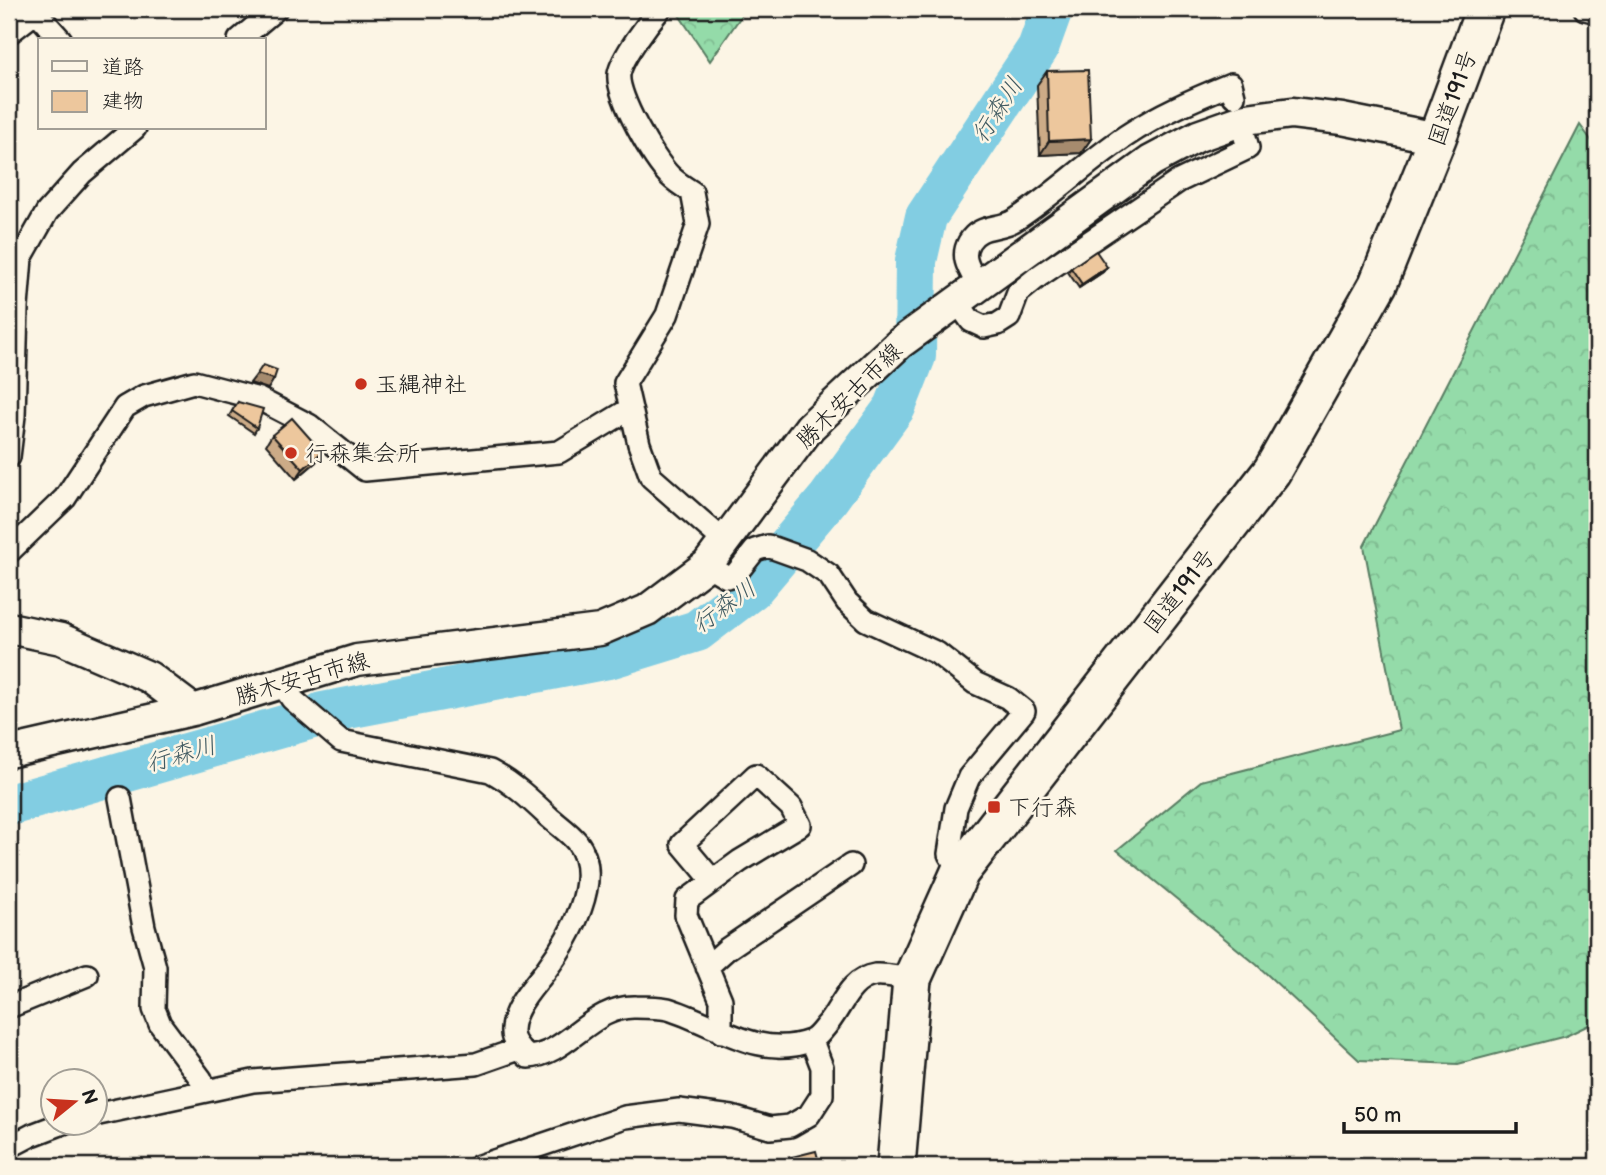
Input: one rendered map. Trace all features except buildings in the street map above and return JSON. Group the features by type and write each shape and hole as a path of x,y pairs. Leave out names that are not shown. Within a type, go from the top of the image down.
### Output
{"highway":[{"name":"国道191号","path":"895,1166 912,979 960,872 1272,471 1378,284 1485,9"}],"main road":[{"name":"勝木安古市線","path":"9,752 193,710 357,660 600,630 647,610 715,553 810,428 900,343 1151,161 1198,136 1246,119 1292,113 1342,119 1437,138"},
{"path":"9,628 61,639 149,677 193,710"}],"street":[{"path":"241,38 276,9"},
{"path":"660,9 625,60 619,74 621,87 630,113 655,157 670,177 692,192 698,224 667,315 625,383 639,444 651,477 715,553 727,577 735,575 755,550 768,546 807,560 830,575 847,602 866,620 937,653 975,683 1008,698 1024,712 969,777 956,808 949,854 960,872"},
{"path":"1584,9 1597,12"},
{"path":"9,33 35,10 59,38"},
{"path":"1234,96 1231,84 1172,107 1125,136 1013,222 981,229 971,239 964,253 966,265 961,297 971,321 984,327 998,324 1009,317 1018,293 1039,276 1179,181 1248,148 1245,138"},
{"path":"9,457 21,258 47,212 82,173 133,130"},
{"path":"9,552 65,498 125,407 144,396 194,382 259,399 309,425 365,470 559,452 631,409"},
{"path":"281,683 292,699 341,741 489,771 512,783 577,842 585,859 587,879 581,910 564,944 518,1008 511,1032 519,1049 528,1057 542,1056 599,1016 632,1006 666,1009 745,1042 783,1046 812,1041 828,1025 850,990 863,978 877,975 912,979"},
{"path":"713,881 682,844 756,775 791,807 800,825 740,861 713,881 687,900 686,915 721,1000 721,1032"},
{"path":"120,798 144,927 155,967 154,1009 160,1024 201,1079 205,1091"},
{"path":"707,967 727,950 851,865"},
{"path":"9,1007 87,975"},
{"path":"479,1166 625,1117 679,1111 732,1117 770,1128 790,1126 809,1115 822,1095 822,1067 812,1041"},
{"path":"108,1112 253,1081 477,1064 519,1049"},
{"path":"9,1147 38,1133"}],"green space":[{"path":"675,9 746,9 710,61"},
{"path":"1580,125 1597,148 1597,1021 1566,1036 1458,1064 1359,1060 1257,965 1117,850 1201,781 1399,730 1364,546"}],"waterway":[{"name":"行森川","path":"9,805 322,713 609,658 697,631 752,589 828,499 895,407 915,356 916,261 926,217 1038,48 1052,9"}],"place":[{"name":"玉縄神社","path":"361,384"},
{"name":"行森集会所","path":"291,453"},
{"name":"下行森","path":"994,807"}]}
